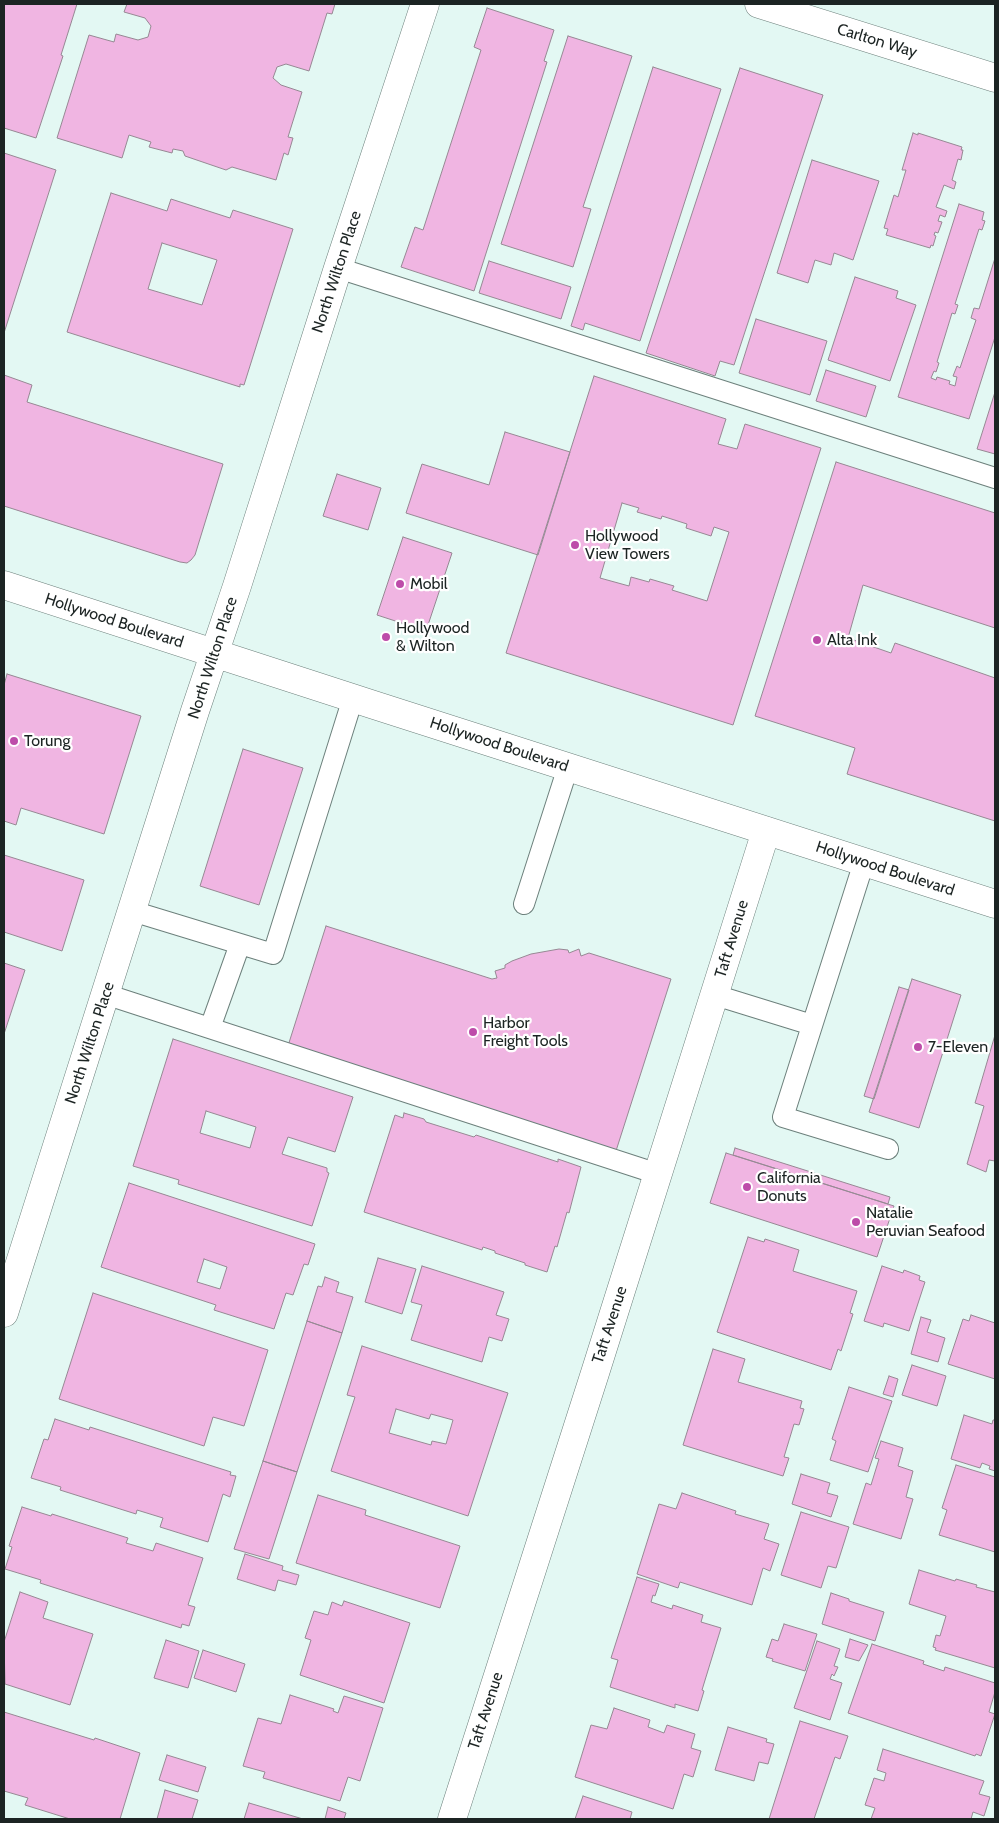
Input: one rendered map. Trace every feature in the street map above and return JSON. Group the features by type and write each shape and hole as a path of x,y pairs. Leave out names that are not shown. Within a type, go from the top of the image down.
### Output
{"street":[{"name":"North Wilton Place","path":"4,1313 195,711 215,654 338,268 426,4"},
{"name":"Carlton Way","path":"759,4 995,78"},
{"name":"Hollywood Boulevard","path":"4,585 995,904"},
{"name":"Taft Avenue","path":"452,1819 766,831"}],"lane":[{"path":"338,268 995,478"},
{"path":"132,911 273,954 353,698"},
{"path":"524,904 568,767"},
{"path":"864,862 782,1117 888,1149"},
{"path":"210,1028 240,944"},
{"path":"105,994 658,1174"},
{"path":"715,995 812,1025"}],"building":[{"path":"4,4 77,4 61,55 63,56 36,138 4,128"},
{"path":"127,4 335,4 332,14 327,13 309,71 286,64 277,67 273,78 281,85 302,92 288,137 293,138 288,155 284,153 276,180 232,167 226,170 185,156 183,151 173,149 172,153 149,147 151,142 129,135 122,158 57,138 89,35 114,42 116,34 138,40 148,37 151,26 145,18 124,12"},
{"path":"487,8 554,30 544,61 547,62 474,291 401,267 415,227 423,230 481,50 474,47"},
{"path":"568,36 632,56 583,207 591,209 573,267 501,244"},
{"path":"653,67 721,89 640,341 585,323 583,330 571,326"},
{"path":"740,68 823,95 734,365 720,361 715,376 646,353"},
{"path":"913,133 962,147 961,150 963,150 961,160 958,159 952,180 956,182 954,189 944,185 936,207 947,211 945,217 940,215 938,221 942,222 938,233 935,232 934,235 936,236 933,246 931,245 930,248 886,235 888,229 884,228 894,195 898,197 906,170 902,170"},
{"path":"4,153 56,170 4,333"},
{"path":"812,160 879,181 853,260 834,253 831,265 815,260 808,283 777,273"},
{"path":"111,193 167,211 171,199 230,218 233,210 293,229 244,385 240,384 240,387 67,332","holes":["162,243 217,260 202,305 148,289"]},
{"path":"959,204 984,212 982,220 985,221 982,230 979,229 955,304 958,305 955,314 952,313 937,362 939,363 936,372 934,371 931,378 936,380 937,377 950,381 949,384 955,386 957,377 953,376 957,366 960,368 976,320 971,318 974,308 979,309 995,258 995,337 969,419 898,397"},
{"path":"489,261 571,287 561,319 479,293"},
{"path":"855,277 898,291 896,298 916,305 890,381 828,360"},
{"path":"756,319 827,341 810,395 739,373"},
{"path":"826,370 876,386 866,417 816,401"},
{"path":"4,375 32,385 27,402 223,464 195,555 191,560 187,563 180,562 4,506"},
{"name":"Hollywood View Towers","path":"594,376 726,419 718,444 737,449 745,424 821,448 733,725 506,653","holes":["622,503 639,508 637,512 661,519 662,516 687,524 686,528 711,536 714,527 729,532 707,601 672,590 674,586 650,579 649,582 631,577 629,586 600,578"]},
{"path":"995,392 995,454 977,449"},
{"path":"505,432 570,452 538,555 406,513 422,464 489,485"},
{"name":"Alta Ink","path":"836,462 995,513 995,628 863,585 848,638 891,653 895,643 995,678 995,821 847,774 855,748 755,716"},
{"path":"337,474 381,488 368,530 323,516"},
{"path":"403,537 452,553 426,631 377,615"},
{"path":"7,674 141,716 104,834 21,808 16,825 4,821 4,685"},
{"path":"243,749 303,768 259,905 200,886"},
{"path":"4,855 84,880 62,951 4,932"},
{"name":"Harbor Freight Tools","path":"326,926 492,979 497,978 495,971 505,968 505,965 512,961 531,954 559,949 568,950 569,953 579,949 581,956 589,953 671,979 615,1154 287,1049"},
{"path":"4,963 25,970 4,1034"},
{"name":"7-Eleven","path":"912,979 961,995 919,1128 869,1112"},
{"path":"899,987 909,990 874,1099 864,1096"},
{"path":"995,1035 995,1161 989,1160 986,1172 967,1164 984,1106 975,1103"},
{"path":"173,1039 353,1097 335,1152 288,1137 282,1154 327,1168 329,1173 312,1226 178,1184 179,1180 133,1166","holes":["206,1111 256,1127 250,1148 200,1133"]},
{"path":"404,1113 474,1137 476,1135 558,1162 558,1159 581,1167 569,1213 567,1212 557,1247 555,1246 547,1272 483,1247 482,1250 364,1212 395,1115 403,1118"},
{"path":"735,1148 890,1197 888,1204 733,1155"},
{"path":"726,1153 894,1206 877,1257 710,1203"},
{"path":"129,1183 315,1244 308,1265 304,1264 293,1295 286,1293 274,1329 214,1310 216,1305 101,1267","holes":["204,1259 227,1267 220,1289 197,1282"]},
{"path":"748,1237 764,1242 765,1239 799,1250 793,1271 857,1291 850,1313 853,1314 841,1351 838,1349 831,1370 717,1332"},
{"path":"378,1258 416,1269 402,1314 365,1302"},
{"path":"422,1266 504,1292 496,1315 509,1319 502,1341 489,1337 482,1362 411,1340 422,1305 411,1302"},
{"path":"882,1266 903,1273 904,1270 920,1276 919,1280 925,1282 909,1331 884,1323 883,1327 864,1321"},
{"path":"325,1277 339,1282 336,1292 353,1297 342,1333 307,1321 318,1286 322,1287"},
{"path":"93,1293 268,1350 244,1426 213,1417 204,1446 59,1399"},
{"path":"971,1315 995,1323 995,1379 948,1364 963,1319 969,1321"},
{"path":"921,1317 931,1320 927,1332 945,1338 938,1362 911,1354"},
{"path":"307,1321 342,1333 297,1472 263,1461"},
{"path":"362,1346 508,1393 468,1516 331,1471 355,1397 347,1395","holes":["396,1409 429,1419 431,1414 453,1420 446,1444 432,1441 431,1445 389,1433"]},
{"path":"713,1349 745,1359 738,1382 802,1401 800,1408 804,1409 799,1425 794,1424 784,1457 789,1458 783,1476 683,1445"},
{"path":"912,1365 946,1376 937,1406 902,1395"},
{"path":"889,1376 898,1379 893,1397 883,1394"},
{"path":"849,1387 892,1401 868,1472 830,1460 836,1441 832,1439"},
{"path":"964,1415 992,1424 993,1420 995,1420 995,1471 989,1469 990,1466 982,1463 980,1468 951,1459"},
{"path":"55,1419 89,1430 90,1427 231,1472 230,1475 236,1476 230,1497 223,1494 208,1542 160,1527 163,1518 137,1510 136,1514 60,1490 61,1487 31,1478 44,1439 48,1440"},
{"path":"881,1441 903,1448 898,1466 913,1471 906,1497 913,1499 901,1539 853,1524 866,1483 871,1485 879,1459 875,1458"},
{"path":"263,1461 297,1472 269,1559 234,1549"},
{"path":"956,1465 995,1477 995,1552 939,1535 947,1510 942,1508"},
{"path":"801,1474 830,1483 827,1493 838,1496 831,1517 792,1504"},
{"path":"682,1493 736,1511 735,1514 769,1524 764,1539 779,1544 770,1571 763,1568 752,1605 680,1582 678,1588 637,1574 659,1504 676,1509"},
{"path":"318,1495 366,1510 365,1515 460,1546 440,1608 296,1563"},
{"path":"22,1507 51,1516 52,1514 128,1538 126,1543 153,1551 156,1543 203,1558 188,1605 195,1607 189,1626 182,1624 181,1628 40,1583 41,1580 5,1569 12,1547 9,1546"},
{"path":"801,1512 849,1527 836,1568 828,1566 821,1588 781,1575"},
{"path":"245,1554 283,1566 282,1570 299,1575 296,1585 278,1580 275,1591 237,1579"},
{"path":"919,1570 955,1581 956,1579 977,1585 976,1587 995,1592 995,1668 935,1650 936,1648 933,1647 936,1635 940,1636 946,1616 909,1604"},
{"path":"637,1577 659,1584 651,1602 672,1609 673,1605 703,1615 701,1622 721,1628 702,1690 704,1691 698,1711 675,1704 675,1708 610,1687 618,1660 611,1658"},
{"path":"20,1592 48,1602 43,1618 93,1634 70,1705 5,1684 4,1642"},
{"path":"831,1593 884,1612 875,1641 822,1624"},
{"path":"344,1601 410,1623 384,1703 300,1675 311,1640 305,1638 314,1611 328,1615 332,1602 342,1606"},
{"path":"784,1624 817,1634 805,1671 772,1661 773,1659 766,1657 772,1639 778,1641"},
{"path":"850,1639 868,1645 859,1661 845,1657"},
{"path":"166,1640 199,1651 188,1688 154,1678"},
{"path":"817,1641 840,1649 834,1666 838,1667 834,1676 832,1674 830,1679 842,1683 830,1720 794,1708"},
{"path":"872,1644 924,1661 923,1664 944,1671 945,1667 995,1683 995,1692 989,1712 995,1714 981,1756 976,1754 975,1756 848,1713"},
{"path":"203,1650 245,1664 236,1692 194,1678"},
{"path":"290,1695 334,1709 333,1711 338,1713 344,1696 383,1708 360,1781 348,1777 340,1801 263,1778 265,1772 243,1766 258,1718 281,1724"},
{"path":"614,1708 650,1720 648,1727 664,1733 667,1725 695,1734 691,1748 701,1751 693,1777 684,1774 673,1809 575,1777 591,1725 607,1729"},
{"path":"4,1712 140,1753 120,1819 70,1819 25,1805 28,1798 4,1791"},
{"path":"800,1721 848,1736 840,1759 835,1757 814,1819 769,1819"},
{"path":"728,1727 767,1739 766,1742 774,1744 768,1764 759,1762 754,1781 715,1770"},
{"path":"883,1749 984,1781 979,1794 990,1797 984,1816 973,1812 971,1819 871,1819 875,1808 865,1805 874,1778 884,1781 886,1773 877,1770"},
{"path":"167,1755 206,1767 198,1792 159,1780"},
{"path":"165,1790 198,1800 192,1819 157,1819"},
{"path":"583,1796 632,1812 630,1819 575,1819"},
{"path":"249,1803 303,1819 244,1819"},
{"path":"328,1807 346,1813 344,1819 325,1819"}],"place":[{"name":"Hollywood View Towers","path":"575,545"},
{"name":"Mobil","path":"400,584"},
{"name":"Hollywood & Wilton","path":"386,637"},
{"name":"Alta Ink","path":"817,640"},
{"name":"Torung","path":"14,741"},
{"name":"Harbor Freight Tools","path":"473,1032"},
{"name":"7-Eleven","path":"918,1047"},
{"name":"California Donuts","path":"747,1187"},
{"name":"Natalie Peruvian Seafood","path":"856,1222"}]}
